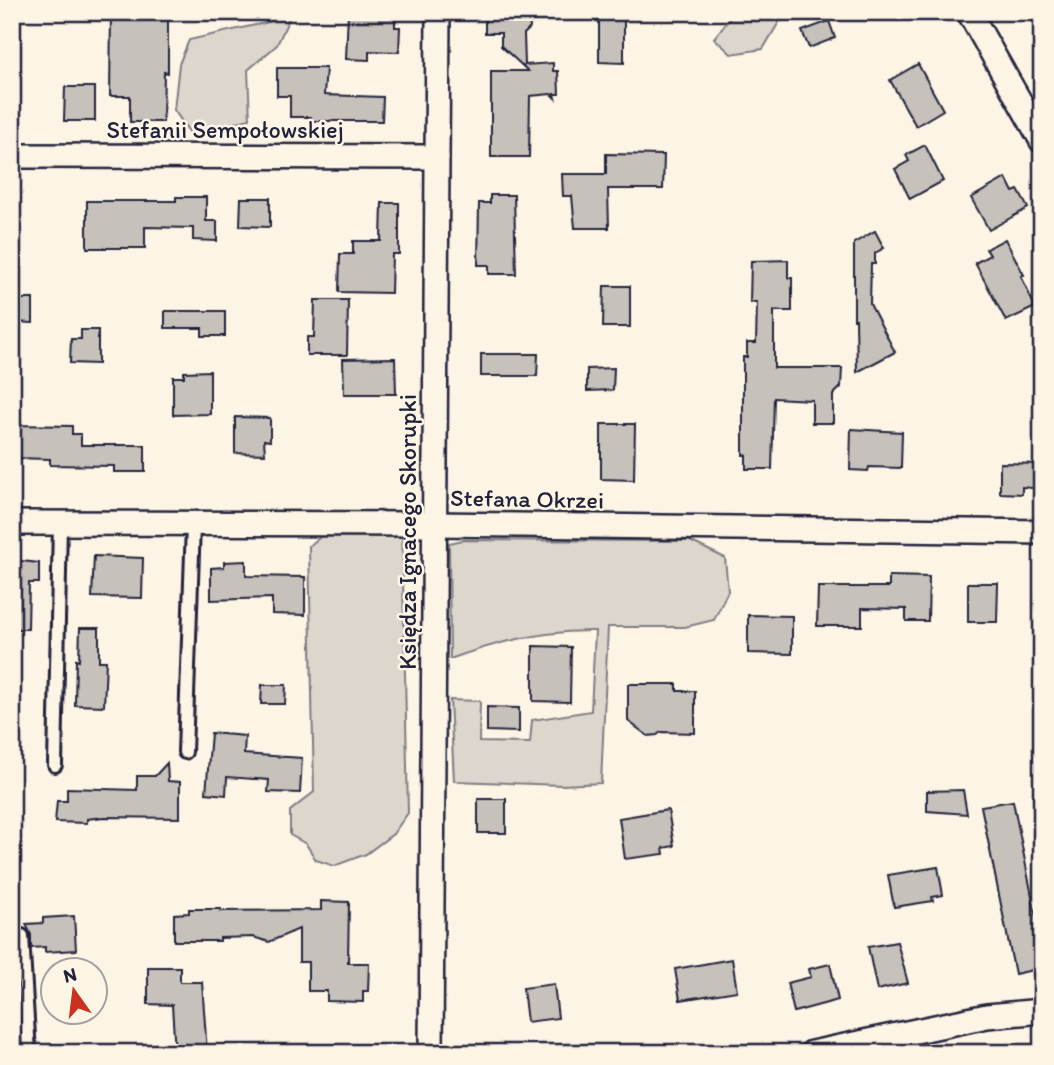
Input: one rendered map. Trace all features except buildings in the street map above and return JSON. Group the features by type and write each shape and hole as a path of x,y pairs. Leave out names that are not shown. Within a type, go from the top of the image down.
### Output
{"street":[{"name":"Księdza Ignacego Skorupki","path":"431,1053 438,12"},
{"path":"970,12 1042,141"},
{"name":"Stefanii Sempołowskiej","path":"12,156 437,157"},
{"name":"Stefana Okrzei","path":"12,523 434,524 1042,532"},
{"path":"812,1053 987,1016 1042,1011"}],"lane":[{"path":"55,765 60,524"},
{"path":"185,752 193,525"},
{"path":"22,936 29,1053"}],"shaded area":[{"path":"279,12 292,12 277,45 248,70 250,119 190,133 174,110 179,64 189,40 273,21"},
{"path":"735,12 785,12 763,49 731,54 714,38"},
{"path":"402,533 408,813 393,834 366,854 334,866 316,860 306,844 290,835 290,811 314,792 309,546 324,534"},
{"path":"463,540 690,541 725,558 728,591 714,620 685,627 608,627 601,783 562,785 454,781 450,700 480,701 479,742 530,743 532,720 591,711 595,631 521,638 450,659 449,543"}]}
